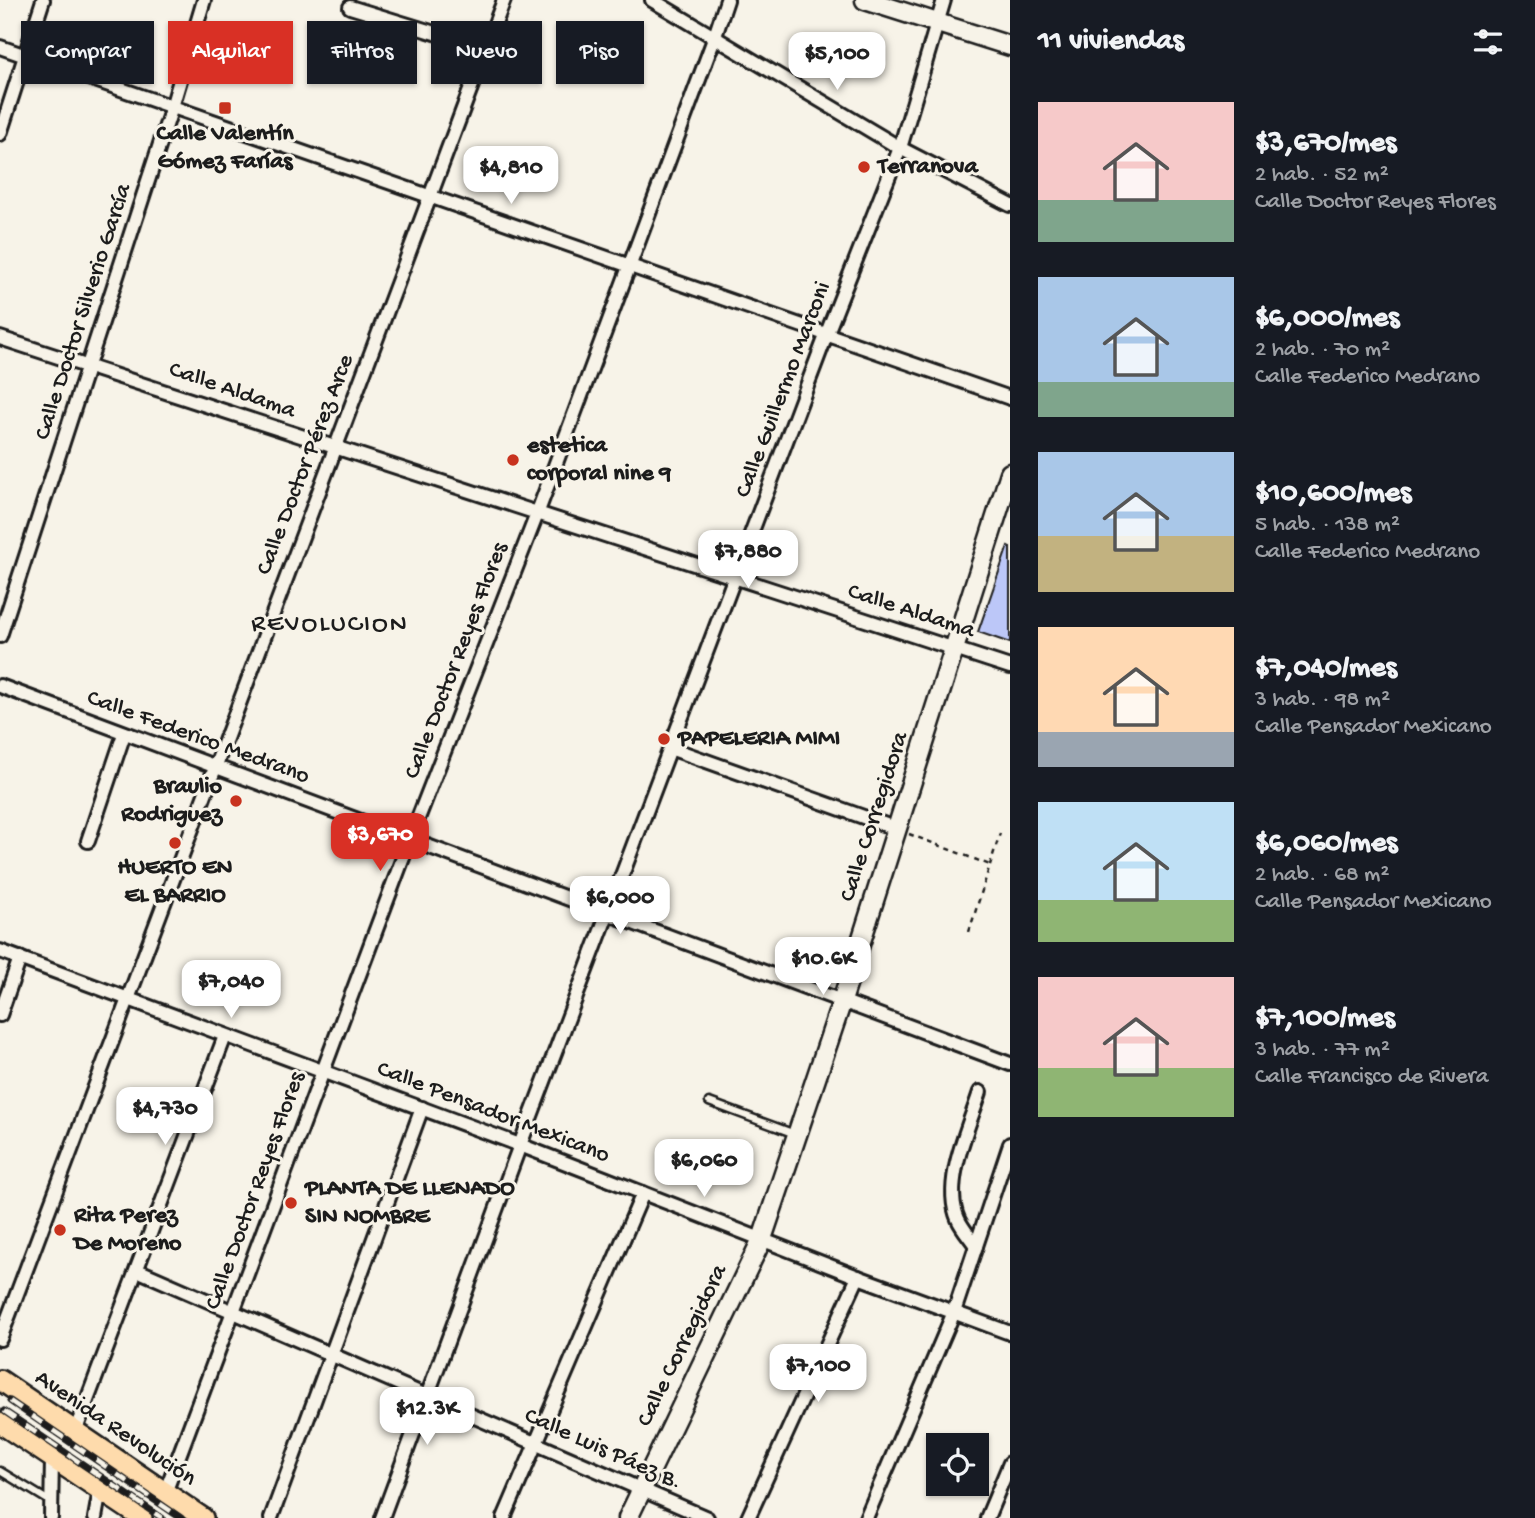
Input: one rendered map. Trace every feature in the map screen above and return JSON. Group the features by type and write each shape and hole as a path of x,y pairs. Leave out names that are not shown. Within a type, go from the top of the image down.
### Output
{"main road":[{"name":"Avenida Revolución","path":"0,1380 203,1518"},
{"path":"0,1423 142,1518"}],"street":[{"path":"37,21 43,0"},
{"name":"Calle Doctor Silverio García","path":"0,636 172,107 204,0"},
{"name":"Calle Doctor Pérez Arce","path":"497,21 505,0"},
{"path":"652,0 901,148 1010,205"},
{"name":"Calle Doctor Reyes Flores","path":"165,1493 410,839 537,514 727,0"},
{"path":"865,0 1010,46"},
{"name":"Calle Guillermo Marconi","path":"382,1518 827,333 901,148 944,0"},
{"path":"350,7 431,32"},
{"path":"0,47 21,54"},
{"path":"0,134 21,71"},
{"path":"106,84 1010,398"},
{"name":"Calle Doctor Pérez Arce","path":"0,1339 474,84"},
{"name":"Calle Aldama","path":"0,338 1010,667"},
{"name":"Calle Corregidora","path":"628,1518 762,1239 842,1001 1010,474"},
{"name":"Calle Federico Medrano","path":"0,686 1010,1064"},
{"path":"88,841 124,734"},
{"path":"670,748 897,829"},
{"name":"Calle Pensador Mexicano","path":"0,951 520,1145 858,1277 1010,1333"},
{"path":"1,1007 20,958"},
{"path":"75,1432 225,1036"},
{"path":"976,1246 958,1220 954,1206 953,1182 980,1091"},
{"path":"271,1518 422,1108"},
{"path":"866,1518 954,1312 1010,1144"},
{"path":"504,1518 643,1193"},
{"name":"Calle Luis Páez B.","path":"137,1270 707,1518"},
{"path":"748,1518 858,1277"},
{"path":"51,1518 52,1458"},
{"path":"987,1518 1010,1463"},
{"path":"95,1518 100,1490"}],"lane":[{"path":"709,1102 797,1135"},
{"path":"0,1471 51,1502"}],"path":[{"path":"897,829 990,865"},
{"path":"969,932 1000,834"}],"building":[{"path":"1008,546 1010,547 1010,643 978,632"}],"railway":[{"path":"10,1401 181,1518"},
{"path":"4,1411 162,1518"}],"place":[{"name":"Calle Valentín Gómez Farías","path":"225,108"},
{"name":"Terranova","path":"864,167"},
{"name":"estetica corporal nine 9","path":"513,460"},
{"name":"PAPELERIA MIMI","path":"664,739"},
{"name":"Braulio Rodriguez","path":"236,801"},
{"name":"HUERTO EN EL BARRIO","path":"175,843"},
{"name":"PLANTA DE LLENADO SIN NOMBRE","path":"291,1203"},
{"name":"Rita Perez De Moreno","path":"60,1230"}],"district":[{"name":"REVOLUCION","path":"330,625"}]}
